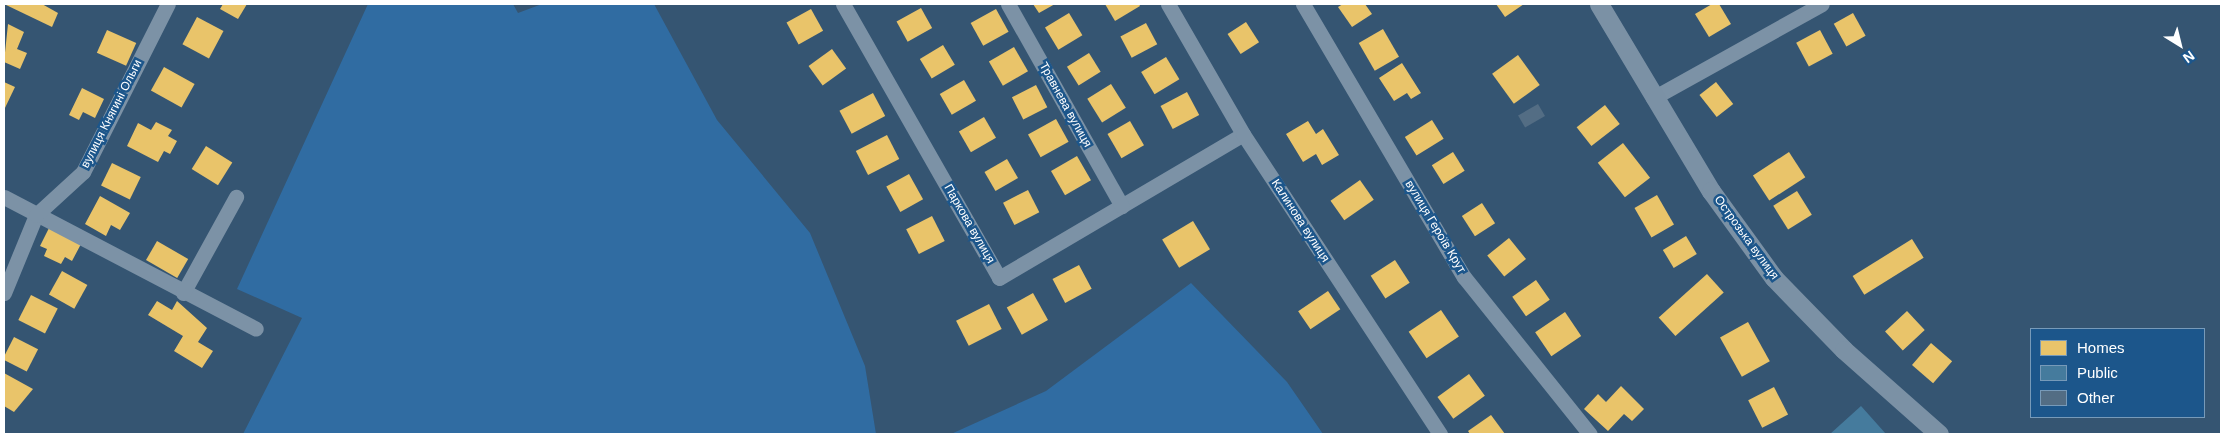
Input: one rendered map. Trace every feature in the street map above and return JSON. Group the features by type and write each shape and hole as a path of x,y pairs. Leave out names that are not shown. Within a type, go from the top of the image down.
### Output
{"main road":[{"name":"Острозька вулиця","path":"1599,4 1653,98 1711,191 1774,278 1844,350 1939,434"}],"street":[{"name":"вулиця Княгині Ольги","path":"4,293 36,215 83,172 168,4"},
{"name":"Паркова вулиця","path":"843,4 1000,278 1243,134"},
{"name":"Травнева вулиця","path":"1008,4 1122,206"},
{"name":"Калинова вулиця","path":"1168,4 1243,134 1440,434"},
{"name":"вулиця Героїв Крут","path":"1303,4 1464,277 1590,434"},
{"path":"1653,98 1822,4"},
{"path":"4,197 183,293 256,329"},
{"path":"183,293 236,197"}],"shaded area":[{"path":"368,4 513,4 518,13 542,4 654,4 717,120 810,233 865,366 876,434 243,434 302,318 237,289"},
{"path":"1191,283 1287,382 1323,434 951,434 1046,391"}],"building: Homes":[{"path":"4,4 42,4 58,13 52,27"},
{"path":"223,4 247,4 238,19 220,9"},
{"path":"1033,4 1055,4 1039,13"},
{"path":"1105,4 1139,4 1140,6 1115,21"},
{"path":"1343,4 1365,4 1372,14 1352,27 1338,7"},
{"path":"1496,4 1524,4 1505,17"},
{"path":"1712,4 1719,4 1731,24 1709,37 1695,14"},
{"path":"921,8 932,28 908,42 897,22"},
{"path":"811,9 823,31 799,44 787,23"},
{"path":"996,9 1009,32 983,46 971,23"},
{"path":"1069,13 1082,35 1058,50 1045,27"},
{"path":"1853,13 1866,36 1846,46 1834,24"},
{"path":"197,17 223,31 209,58 182,44"},
{"path":"1246,22 1259,42 1241,54 1228,34"},
{"path":"1146,23 1157,44 1132,58 1120,37"},
{"path":"8,24 24,32 17,49 27,53 20,69 4,62"},
{"path":"1383,29 1399,57 1375,71 1359,43"},
{"path":"107,30 136,43 126,66 97,53"},
{"path":"1820,30 1833,54 1809,67 1796,43"},
{"path":"943,45 955,65 932,79 920,59"},
{"path":"1014,47 1028,71 1003,86 989,62"},
{"path":"832,49 846,68 823,85 809,66"},
{"path":"1089,53 1101,72 1079,85 1067,67"},
{"path":"1518,55 1540,85 1514,104 1492,74"},
{"path":"1166,57 1179,79 1155,94 1141,72"},
{"path":"1402,63 1421,93 1411,99 1407,93 1394,101 1379,78"},
{"path":"164,67 195,84 182,108 151,91"},
{"path":"964,80 976,101 952,115 940,94"},
{"path":"4,82 15,87 4,110"},
{"path":"1716,82 1733,104 1717,117 1699,95"},
{"path":"1111,84 1126,108 1102,123 1087,99"},
{"path":"1036,85 1047,107 1023,120 1012,97"},
{"path":"82,88 104,99 95,118 83,112 79,120 69,115"},
{"path":"1187,92 1199,115 1173,129 1161,106"},
{"path":"873,93 885,116 852,134 839,111"},
{"path":"1605,105 1620,124 1591,146 1577,127"},
{"path":"984,117 996,138 971,152 959,132"},
{"path":"1056,119 1069,142 1041,157 1028,135"},
{"path":"1432,120 1444,139 1417,156 1405,137"},
{"path":"1130,121 1144,145 1121,158 1107,134"},
{"path":"1308,121 1316,134 1323,129 1339,155 1322,165 1316,154 1303,162 1286,134"},
{"path":"156,122 172,130 168,136 177,141 170,154 164,151 158,162 127,146 138,123 151,130"},
{"path":"887,135 899,159 868,175 856,151"},
{"path":"1623,143 1650,178 1625,197 1598,163"},
{"path":"206,146 232,162 218,185 192,169"},
{"path":"1453,152 1465,171 1443,184 1432,165"},
{"path":"1789,152 1805,177 1769,201 1753,175"},
{"path":"1077,156 1091,180 1065,195 1051,171"},
{"path":"1007,159 1018,178 995,191 984,172"},
{"path":"112,163 141,177 130,199 101,185"},
{"path":"909,174 923,199 900,212 886,187"},
{"path":"1360,180 1374,200 1344,220 1331,201"},
{"path":"1028,190 1039,212 1014,225 1003,203"},
{"path":"1797,191 1812,215 1788,230 1773,206"},
{"path":"1657,195 1674,224 1651,237 1634,208"},
{"path":"100,196 130,213 120,230 111,225 106,236 85,224"},
{"path":"1482,203 1495,223 1475,236 1462,216"},
{"path":"932,216 945,241 919,254 906,229"},
{"path":"1193,221 1210,249 1179,268 1162,240"},
{"path":"49,228 81,244 72,261 65,257 61,264 44,256 47,249 40,246"},
{"path":"1686,236 1697,254 1674,268 1663,250"},
{"path":"1509,238 1526,259 1504,277 1487,256"},
{"path":"1912,239 1924,258 1864,295 1853,276"},
{"path":"157,241 188,259 177,278 146,260"},
{"path":"1395,260 1410,283 1385,298 1371,276"},
{"path":"1079,265 1092,289 1065,303 1053,279"},
{"path":"62,271 87,285 74,309 49,295"},
{"path":"1707,274 1724,293 1675,336 1659,317"},
{"path":"1536,280 1550,300 1526,316 1512,297"},
{"path":"1328,291 1340,309 1310,329 1298,311"},
{"path":"1033,293 1048,320 1022,335 1007,308"},
{"path":"31,295 58,309 45,334 18,320"},
{"path":"157,301 172,310 177,301 207,328 198,342 213,351 202,368 174,351 183,336 148,315"},
{"path":"989,304 1002,329 969,346 956,321"},
{"path":"1441,310 1459,337 1427,358 1409,332"},
{"path":"1907,311 1925,330 1903,350 1885,331"},
{"path":"1565,312 1581,336 1551,356 1535,332"},
{"path":"1748,322 1770,361 1742,377 1720,338"},
{"path":"14,337 38,349 27,372 4,360"},
{"path":"1931,343 1952,361 1933,383 1912,365"},
{"path":"4,373 33,389 14,412 4,406"},
{"path":"1469,374 1485,396 1453,419 1437,397"},
{"path":"1621,386 1644,409 1632,421 1624,414 1608,431 1584,409 1598,394 1606,402"},
{"path":"1774,387 1788,415 1762,428 1748,400"},
{"path":"1491,415 1505,434 1470,434 1468,431"}],"building: Public":[{"path":"1861,406 1886,434 1830,434"}],"building: Other":[{"path":"1538,104 1545,116 1525,128 1518,116"}]}
